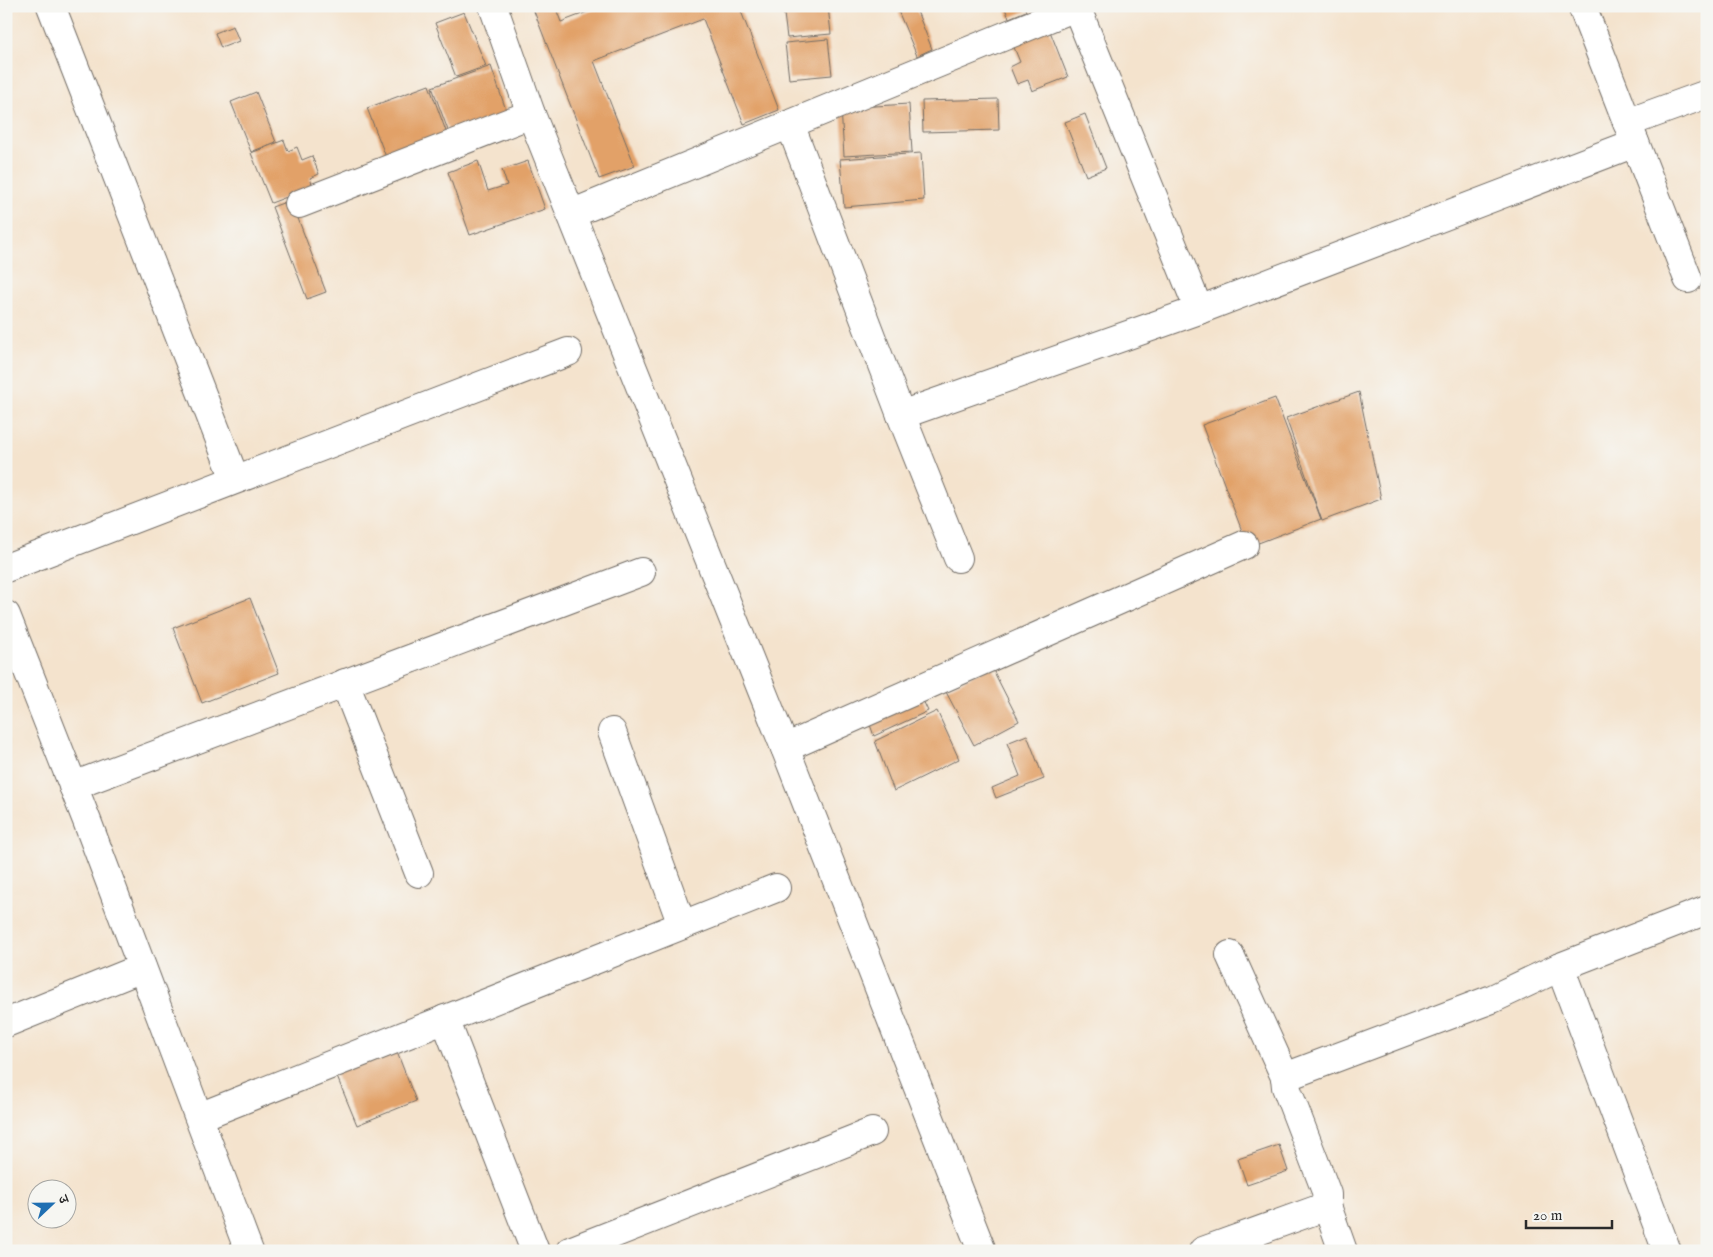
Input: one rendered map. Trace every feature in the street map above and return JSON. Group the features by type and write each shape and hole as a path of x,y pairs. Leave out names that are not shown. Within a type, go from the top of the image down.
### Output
{"street":[{"path":"51,6 235,479"},
{"path":"493,6 531,114 570,214 785,748 982,1251"},
{"path":"1582,6 1688,279"},
{"path":"570,214 1077,7 1199,310"},
{"path":"901,415 1199,310 1631,133 1707,94"},
{"path":"299,204 531,114"},
{"path":"790,124 901,415 958,558"},
{"path":"6,568 568,352"},
{"path":"785,748 1244,545"},
{"path":"73,786 640,572"},
{"path":"6,615 199,1118 241,1248"},
{"path":"344,683 419,873"},
{"path":"612,732 682,925"},
{"path":"199,1118 776,888"},
{"path":"1284,1077 1492,999 1560,967 1707,910"},
{"path":"1230,955 1284,1077 1328,1194 1327,1206 1343,1251"},
{"path":"1560,967 1667,1251"},
{"path":"6,1023 142,968"},
{"path":"445,1020 535,1251"},
{"path":"570,1251 872,1132"},
{"path":"1203,1251 1327,1206"}],"building":[{"path":"532,6 555,6 561,22 603,6 739,6 779,110 744,124 703,19 594,61 635,166 599,179"},
{"path":"783,6 828,6 831,34 787,38"},
{"path":"896,6 915,6 932,49 917,56"},
{"path":"1004,6 1024,6 1026,11 1009,18"},
{"path":"464,12 486,66 456,77 435,23"},
{"path":"233,26 239,41 221,48 215,33"},
{"path":"1048,26 1068,77 1032,91 1028,80 1017,84 1010,67 1020,62 1011,40"},
{"path":"828,39 832,75 789,79 785,43"},
{"path":"491,66 507,113 449,133 432,87"},
{"path":"429,85 447,134 386,157 367,108"},
{"path":"256,92 276,142 251,152 231,102"},
{"path":"998,99 999,130 923,132 922,101"},
{"path":"909,104 912,152 844,156 841,108"},
{"path":"1085,114 1106,168 1086,176 1065,122"},
{"path":"284,140 288,151 297,147 302,160 312,156 319,174 310,178 313,187 271,203 251,153"},
{"path":"921,153 924,200 844,207 840,159"},
{"path":"478,161 488,191 507,185 502,170 528,161 545,209 470,235 448,172"},
{"path":"291,200 326,292 307,299 272,207"},
{"path":"1359,392 1381,499 1322,521 1286,418"},
{"path":"1275,398 1321,519 1248,547 1202,425"},
{"path":"250,598 279,673 202,703 173,628"},
{"path":"991,666 1019,721 974,745 945,690"},
{"path":"920,694 928,711 874,736 868,719"},
{"path":"937,711 959,759 894,791 875,741"},
{"path":"1027,735 1044,779 996,798 992,788 1020,776 1007,743"},
{"path":"395,1047 416,1101 357,1125 335,1072"},
{"path":"1279,1145 1288,1171 1247,1185 1238,1159"}]}
